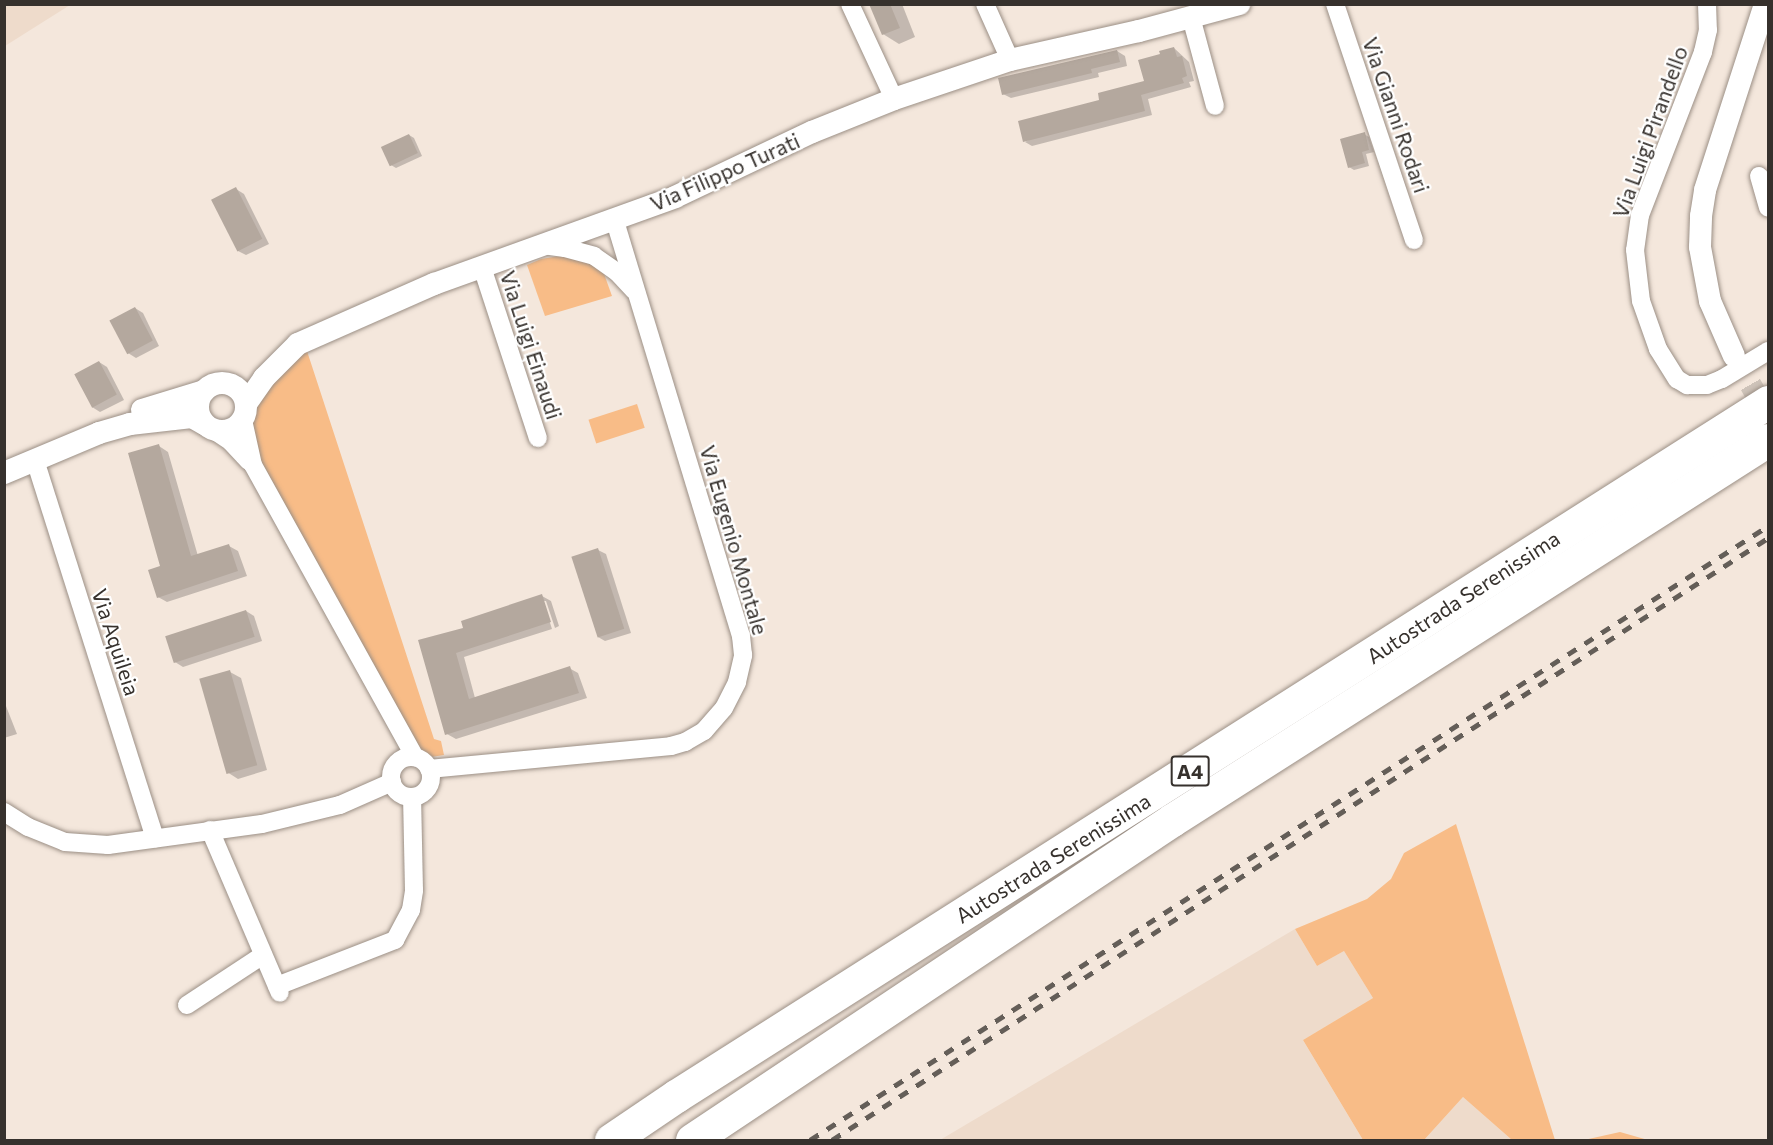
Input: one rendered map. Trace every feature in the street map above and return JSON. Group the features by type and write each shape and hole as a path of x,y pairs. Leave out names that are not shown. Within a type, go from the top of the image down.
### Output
{"highway":[{"name":"Autostrada Serenissima","path":"611,1140 676,1096 1768,402"},
{"name":"Autostrada Serenissima","path":"692,1140 1172,820 1768,440"}],"street":[{"path":"850,4 894,99"},
{"path":"985,4 1011,60"},
{"name":"Via Filippo Turati","path":"244,412 264,378 294,346 414,292 675,197 812,132 894,99 1011,60 1239,4"},
{"name":"Via Gianni Rodari","path":"1335,4 1414,240"},
{"name":"Via Luigi Pirandello","path":"1707,4 1709,24 1703,51 1640,215 1635,250 1639,292 1658,349 1677,379 1687,385 1707,386 1768,351"},
{"path":"1734,356 1710,302 1700,247 1701,216 1705,190 1765,4"},
{"path":"1191,17 1215,106"},
{"path":"1759,176 1768,208"},
{"name":"Via Eugenio Montale","path":"422,763 671,746 685,742 704,731 732,696 741,670 741,636 614,219"},
{"name":"Via Eugenio Montale","path":"543,245 594,256 617,272 637,293"},
{"name":"Via Luigi Einaudi","path":"482,267 538,438"},
{"path":"4,473 101,432 143,409 246,374 270,355 294,346"},
{"path":"214,386 239,389 253,465"},
{"path":"208,427 198,411 214,386"},
{"path":"208,427 232,429 244,412"},
{"path":"101,432 158,419 196,417 231,442 253,465 422,763 428,787 418,795 399,793 392,782 396,764 408,757 422,763"},
{"name":"Via Aquileia","path":"35,460 155,838"},
{"path":"4,812 28,827 65,842 108,845 262,824 340,805 392,782"},
{"path":"210,830 278,990 395,940 411,910 414,890 412,796"},
{"path":"187,1005 263,955"}],"shaded area":[{"path":"5,4 70,4 70,5 5,46"},
{"path":"566,255 580,259 603,271 612,296 545,316 527,265 541,259"},
{"path":"307,351 434,739 441,741 444,755 431,757 420,750 255,450 251,418 262,388"},
{"path":"637,404 645,428 596,444 588,420"},
{"path":"1456,824 1555,1140 1512,1140 1463,1097 1424,1140 1363,1140 1303,1040 1373,998 1344,951 1317,966 1295,929 1367,899 1391,879 1404,853"},
{"path":"1295,929 1317,966 1344,951 1373,998 1303,1040 1363,1140 940,1140"},
{"path":"1463,1097 1512,1140 1424,1140"},
{"path":"1620,1132 1648,1140 1584,1140"}],"building":[{"path":"869,4 890,4 900,28 882,35"},
{"path":"1174,47 1177,57 1182,56 1187,76 1182,78 1184,83 1141,95 1145,111 1023,142 1018,121 1099,100 1098,93 1144,81 1138,60 1160,54 1159,51"},
{"path":"1117,50 1120,62 1091,69 1092,73 1002,95 998,78"},
{"path":"1365,132 1369,150 1362,152 1365,163 1348,168 1340,139"},
{"path":"409,134 418,153 390,166 381,147"},
{"path":"236,187 262,239 237,251 211,200"},
{"path":"135,307 153,341 127,354 109,321"},
{"path":"99,361 117,395 92,408 74,374"},
{"path":"159,444 191,556 229,544 238,571 157,598 148,570 160,566 128,453"},
{"path":"598,548 624,629 598,637 571,557"},
{"path":"542,594 551,622 456,653 469,699 570,666 579,693 445,735 418,640 463,628 461,621"},
{"path":"246,610 255,637 174,663 165,636"},
{"path":"230,670 257,765 227,774 199,679"}],"tunnel":[{"path":"1734,356 1768,415"}],"railway":[{"path":"810,1140 1768,526"},
{"path":"832,1140 1768,538"}]}
